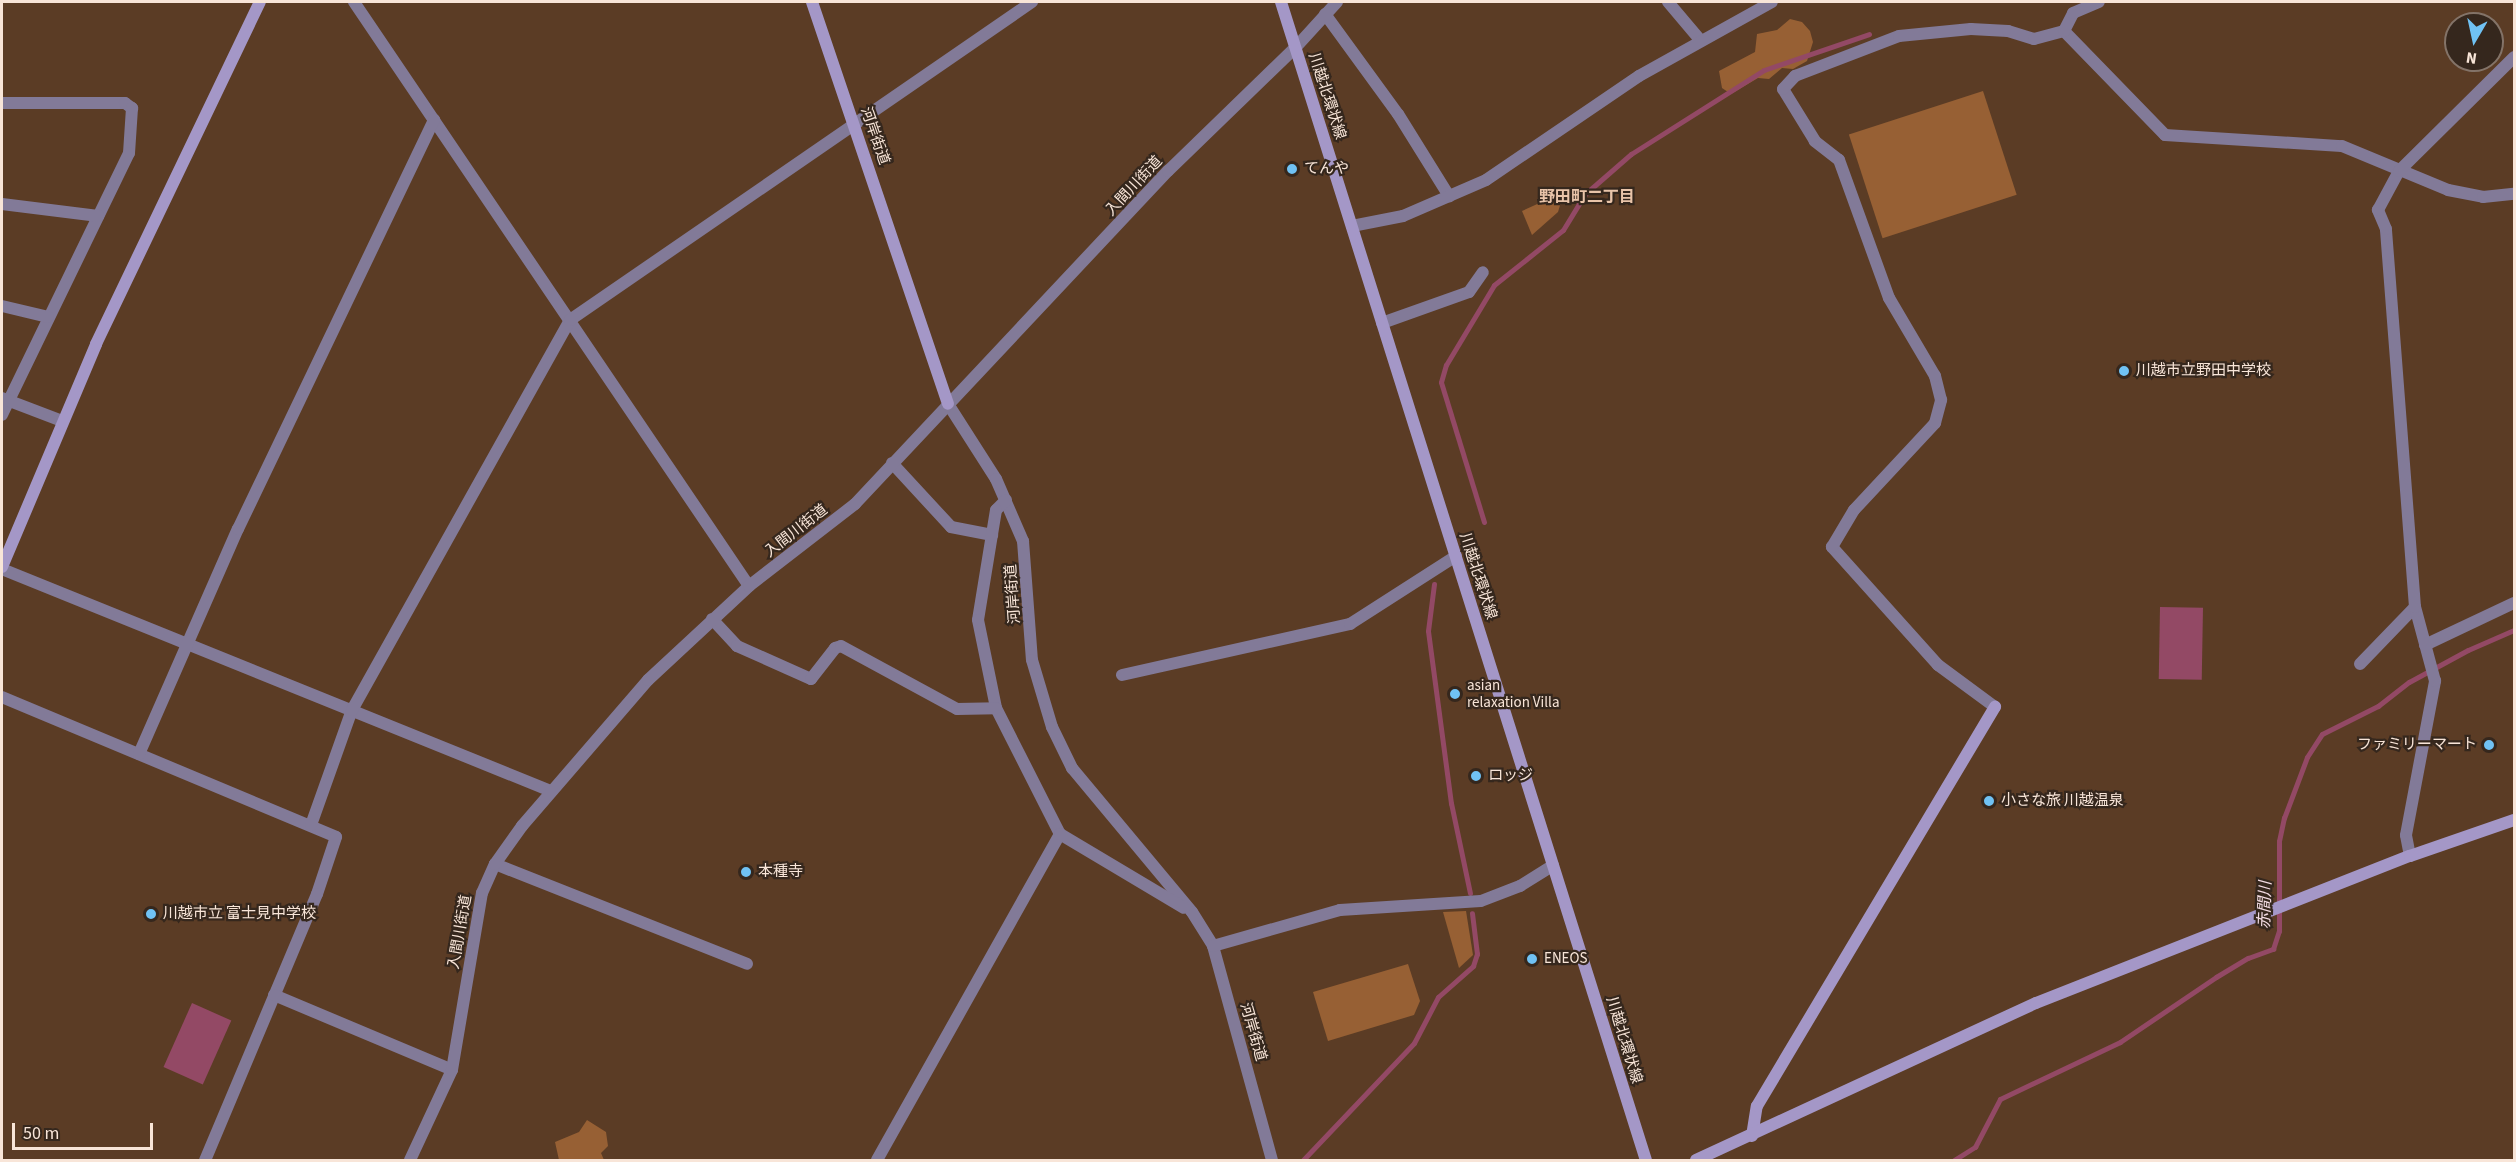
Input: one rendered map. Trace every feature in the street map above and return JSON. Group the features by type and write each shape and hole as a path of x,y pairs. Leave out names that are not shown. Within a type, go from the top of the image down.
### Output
{"street":[{"path":"260,2 62,421 2,568 551,791"},
{"path":"354,2 749,586"},
{"name":"河岸街道","path":"812,2 855,123 948,404 1006,500 1023,541 1032,660 1052,727 1072,768 1192,912 1213,946 1272,1161"},
{"path":"311,825 352,710 570,320 1032,2"},
{"name":"川越北環状線","path":"1281,2 1646,1161"},
{"name":"入間川街道","path":"410,1161 452,1070 463,1027 476,912 495,864 551,791 648,680 712,619 749,586 855,504 1168,171 1296,47 1337,2"},
{"path":"1668,2 1701,41"},
{"path":"1352,226 1403,216 1486,180 1639,76 1772,2"},
{"path":"1752,1136 1757,1106 1995,707 1938,665 1832,547 1854,510 1935,423 1941,400 1935,376 1889,298 1839,160 1815,141 1784,89 1794,76 1899,36 1971,29 2008,31 2034,39 2064,31 2073,13 2099,2"},
{"path":"1325,14 1398,114 1449,196"},
{"path":"2064,31 2165,135 2342,146 2448,190 2483,197 2514,194"},
{"path":"2410,856 2406,835 2435,681 2433,661 2425,645 2415,607 2386,229 2378,210 2399,171 2514,57"},
{"path":"2,103 125,103 132,108 129,153 48,317 4,398 2,415"},
{"path":"139,754 185,644 434,120"},
{"path":"2,204 98,216"},
{"path":"1382,322 1469,292 1483,272"},
{"path":"2,306 48,317"},
{"path":"4,398 62,421"},
{"path":"892,463 951,527 992,535"},
{"path":"1006,500 996,510 978,620 996,708 1060,834 1192,912"},
{"path":"1122,675 1350,624 1456,556"},
{"path":"2425,645 2514,603"},
{"path":"2360,664 2415,607"},
{"path":"712,619 737,646 812,679 835,648 841,646 957,709 996,708"},
{"path":"2,697 336,837 337,842 205,1161"},
{"path":"1696,1161 1993,1021 2410,856 2514,820"},
{"path":"877,1161 1060,834"},
{"path":"495,864 747,964"},
{"path":"1213,946 1340,910 1481,901 1520,886 1553,866"},
{"path":"274,995 452,1070"}],"shaded area":[{"path":"1790,19 1802,22 1810,31 1813,42 1807,61 1793,69 1782,68 1769,79 1758,78 1731,94 1722,88 1719,71 1755,52 1757,34 1777,30"},
{"path":"1983,91 2017,195 1883,238 1849,135"},
{"path":"1564,192 1558,212 1532,235 1522,211"},
{"path":"2160,607 2203,608 2202,680 2159,679"},
{"path":"1466,911 1473,955 1459,968 1443,912"},
{"path":"1408,964 1420,1001 1414,1015 1328,1041 1313,992"},
{"path":"192,1003 231,1020 203,1084 164,1067"},
{"path":"587,1120 606,1132 608,1146 601,1153 604,1160 559,1160 555,1142 579,1132"}],"waterway":[{"path":"1484,522 1441,382 1446,365 1494,285 1563,230 1585,194 1631,154 1764,70 1869,34"},
{"path":"1434,584 1428,631 1451,803 1470,893"},
{"name":"赤間川","path":"1954,1160 1975,1147 2000,1099 2120,1042 2216,977 2248,958 2273,949 2279,931 2279,841 2284,818 2307,757 2322,734 2378,706 2409,682 2468,650 2514,630"},
{"path":"1303,1160 1414,1043 1438,997 1473,966 1477,954 1472,913"}],"place":[{"name":"てんや","path":"1292,169"},
{"name":"川越市立野田中学校","path":"2124,371"},
{"name":"asian relaxation Villa","path":"1455,694"},
{"name":"ファミリーマート","path":"2489,745"},
{"name":"ロッジ","path":"1476,776"},
{"name":"小さな旅 川越温泉","path":"1989,801"},
{"name":"本種寺","path":"746,872"},
{"name":"川越市立 富士見中学校","path":"151,914"},
{"name":"ENEOS","path":"1532,959"}],"district":[{"name":"野田町二丁目","path":"1587,197"}]}
